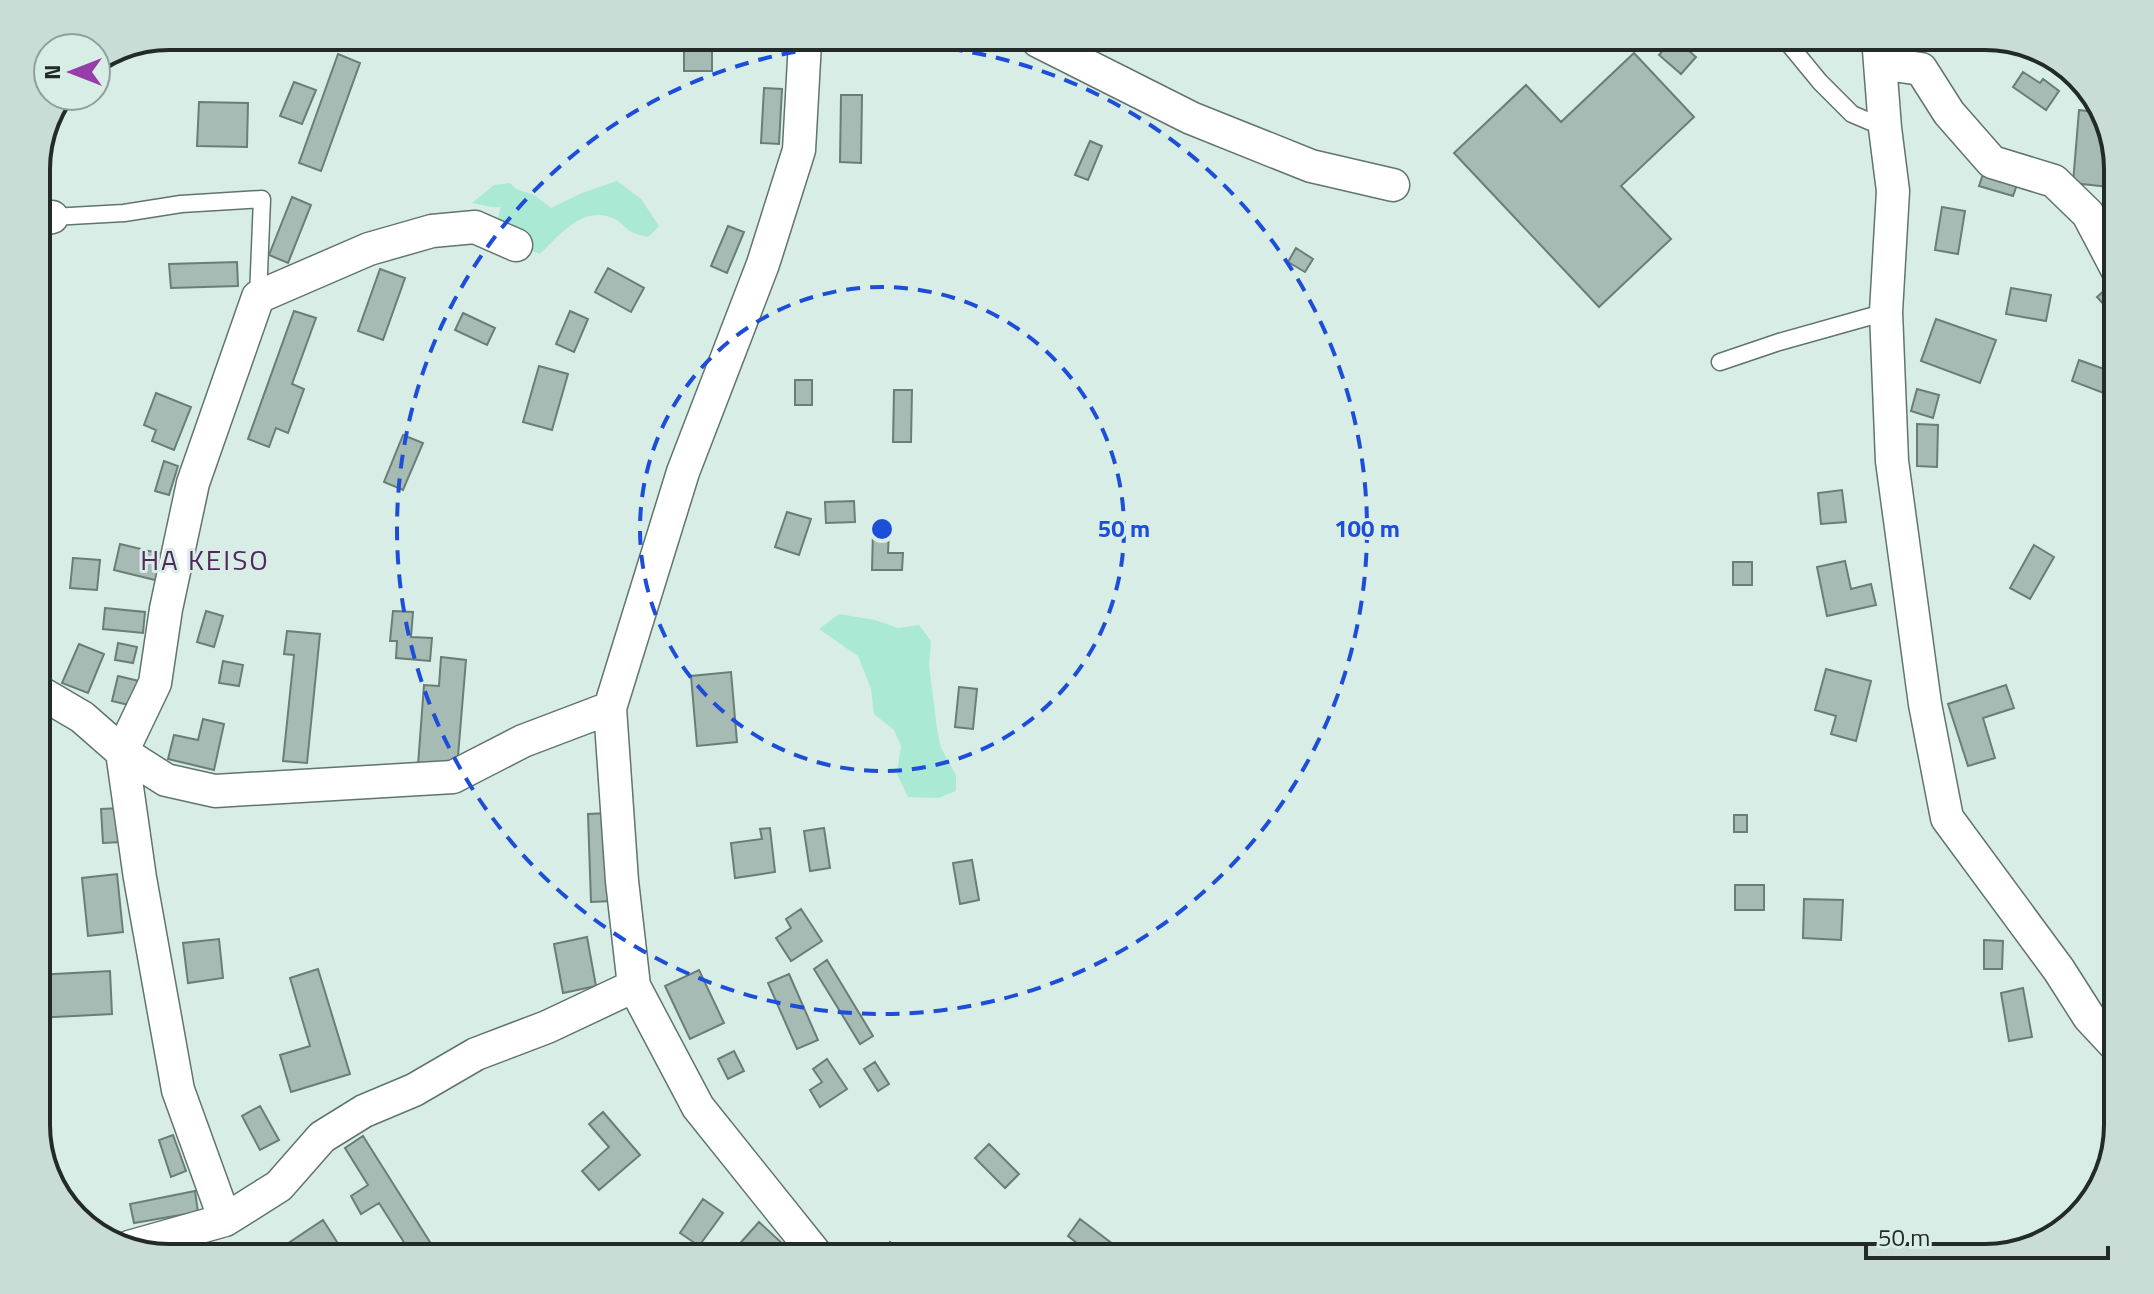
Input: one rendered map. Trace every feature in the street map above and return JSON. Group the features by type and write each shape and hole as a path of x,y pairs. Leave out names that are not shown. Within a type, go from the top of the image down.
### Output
{"street":[{"path":"805,50 799,150 763,264 683,472 610,708 622,881 634,986 698,1107 808,1244"},
{"path":"1056,50 1191,118 1311,166 1393,185"},
{"path":"2104,244 2088,214 2054,181 1992,162 1949,113 1921,69 1879,50 1893,191 1886,312 1892,461 1925,704 1947,818 2059,970 2089,1017 2104,1033"},
{"path":"225,1220 178,1090 140,878 122,752 155,683 166,609 193,483 258,297 369,249 432,231 475,227 516,245"},
{"path":"50,698 82,717 122,752 166,780 215,791 453,777 523,741 610,708"},
{"path":"148,1242 225,1220 279,1186 322,1137 364,1111 414,1090 476,1054 547,1027 634,986"}],"lane":[{"path":"1794,50 1852,114 1885,128"},
{"path":"50,219 124,213 181,204 262,199 258,297"},
{"path":"1720,362 1886,312"}],"green space":[{"path":"617,181 641,199 659,226 648,237 630,231 615,219 593,215 573,223 540,254 524,248 495,227 501,207 472,203 494,185 510,183 551,208"},
{"path":"839,614 875,620 898,628 919,625 931,641 929,665 937,729 941,748 956,775 956,791 938,798 908,797 897,774 901,746 894,730 874,714 871,689 858,656 819,629"}],"building":[{"path":"684,50 712,50 712,71 684,71"},
{"path":"1663,50 1688,50 1696,57 1681,74 1659,55"},
{"path":"1634,53 1694,117 1621,186 1671,239 1599,307 1454,153 1526,85 1561,122"},
{"path":"338,54 360,63 321,171 299,163"},
{"path":"2023,72 2040,83 2043,79 2059,91 2046,110 2013,87"},
{"path":"294,82 316,90 302,124 280,116"},
{"path":"764,88 782,89 779,144 761,143"},
{"path":"841,95 862,95 861,163 840,162"},
{"path":"199,102 248,103 247,147 197,146"},
{"path":"2079,110 2089,111 2102,146 2104,186 2073,183"},
{"path":"1090,141 1102,146 1088,180 1075,175"},
{"path":"1984,171 2018,182 2013,196 1979,186"},
{"path":"292,197 311,205 288,263 269,255"},
{"path":"1942,207 1965,211 1958,254 1935,250"},
{"path":"728,226 744,232 727,273 711,266"},
{"path":"1296,248 1313,259 1305,272 1288,262"},
{"path":"237,262 238,286 171,288 169,264"},
{"path":"608,268 644,288 631,312 595,292"},
{"path":"380,269 405,278 383,340 358,331"},
{"path":"2011,288 2051,295 2046,321 2006,314"},
{"path":"2104,291 2104,305 2097,297"},
{"path":"294,311 316,318 292,384 304,389 288,433 276,428 269,447 248,439"},
{"path":"570,311 588,319 574,352 556,344"},
{"path":"463,313 495,328 487,345 455,330"},
{"path":"1936,319 1996,340 1980,383 1921,361"},
{"path":"2079,360 2104,369 2104,393 2072,381"},
{"path":"539,366 568,374 552,430 523,422"},
{"path":"795,380 812,380 812,405 795,405"},
{"path":"1917,389 1939,395 1933,418 1911,411"},
{"path":"894,390 912,390 911,442 893,442"},
{"path":"156,393 191,407 174,450 152,441 156,430 144,425"},
{"path":"1917,424 1938,425 1937,467 1917,466"},
{"path":"403,435 423,443 403,490 384,482"},
{"path":"164,461 178,466 169,495 155,491"},
{"path":"1842,490 1846,522 1821,524 1818,493"},
{"path":"854,501 855,522 826,523 825,502"},
{"path":"787,512 811,519 799,555 775,547"},
{"path":"873,531 889,531 888,553 903,553 902,570 872,570"},
{"path":"120,544 166,555 159,581 114,570"},
{"path":"2034,545 2054,557 2030,599 2010,588"},
{"path":"73,558 100,560 97,590 70,588"},
{"path":"1845,561 1851,589 1871,584 1876,605 1827,616 1817,567"},
{"path":"1733,562 1752,562 1752,585 1733,585"},
{"path":"105,608 145,612 143,633 103,629"},
{"path":"206,611 223,616 214,647 197,642"},
{"path":"393,611 413,612 411,637 432,638 430,661 396,658 397,641 390,641"},
{"path":"287,631 320,634 307,763 283,761 294,655 284,654"},
{"path":"118,643 137,647 133,663 115,660"},
{"path":"79,644 104,654 88,693 62,683"},
{"path":"441,657 466,660 457,768 418,765 424,685 439,686"},
{"path":"223,661 243,665 239,686 219,683"},
{"path":"1826,669 1871,681 1856,741 1831,734 1836,716 1815,710"},
{"path":"731,672 737,742 697,746 691,676"},
{"path":"118,676 139,681 133,706 112,701"},
{"path":"2006,685 2014,708 1983,718 1995,758 1968,766 1948,704"},
{"path":"959,687 977,689 973,729 955,727"},
{"path":"203,719 224,724 214,770 168,759 174,735 198,740"},
{"path":"120,808 122,842 103,843 101,809"},
{"path":"609,813 612,901 591,902 588,814"},
{"path":"1734,815 1747,815 1747,832 1734,832"},
{"path":"770,828 775,872 735,878 731,843 762,839 760,829"},
{"path":"824,828 830,868 810,871 804,831"},
{"path":"972,860 979,900 960,904 953,863"},
{"path":"117,874 123,932 88,936 82,878"},
{"path":"1735,885 1764,885 1764,910 1735,910"},
{"path":"1804,899 1843,900 1841,940 1803,938"},
{"path":"801,909 822,941 791,961 776,938 791,928 786,919"},
{"path":"587,937 596,986 563,993 554,944"},
{"path":"219,939 223,978 188,983 183,943"},
{"path":"1984,940 2003,941 2002,969 1984,969"},
{"path":"827,960 873,1036 860,1044 814,969"},
{"path":"318,969 350,1074 291,1092 280,1055 310,1046 290,978"},
{"path":"699,970 724,1023 690,1039 665,986"},
{"path":"110,971 112,1014 50,1017 50,974"},
{"path":"789,974 818,1040 797,1049 768,983"},
{"path":"2023,988 2032,1037 2009,1041 2001,993"},
{"path":"734,1051 744,1071 728,1079 718,1059"},
{"path":"827,1059 847,1089 820,1107 810,1090 822,1082 813,1069"},
{"path":"875,1062 889,1084 878,1091 864,1069"},
{"path":"260,1106 279,1140 260,1150 242,1116"},
{"path":"603,1112 640,1155 599,1190 582,1171 609,1147 589,1124"},
{"path":"173,1135 186,1171 171,1177 159,1140"},
{"path":"363,1136 431,1244 405,1244 379,1203 361,1214 351,1196 368,1185 345,1148"},
{"path":"989,1144 1019,1174 1005,1188 975,1158"},
{"path":"195,1191 198,1212 134,1223 130,1204"},
{"path":"703,1199 723,1213 700,1244 680,1233"},
{"path":"1080,1219 1113,1244 1078,1244 1068,1236"},
{"path":"323,1220 337,1242 334,1244 287,1244"},
{"path":"759,1222 783,1244 739,1244"}],"district":[{"name":"HA KEISO","path":"205,559"}]}
